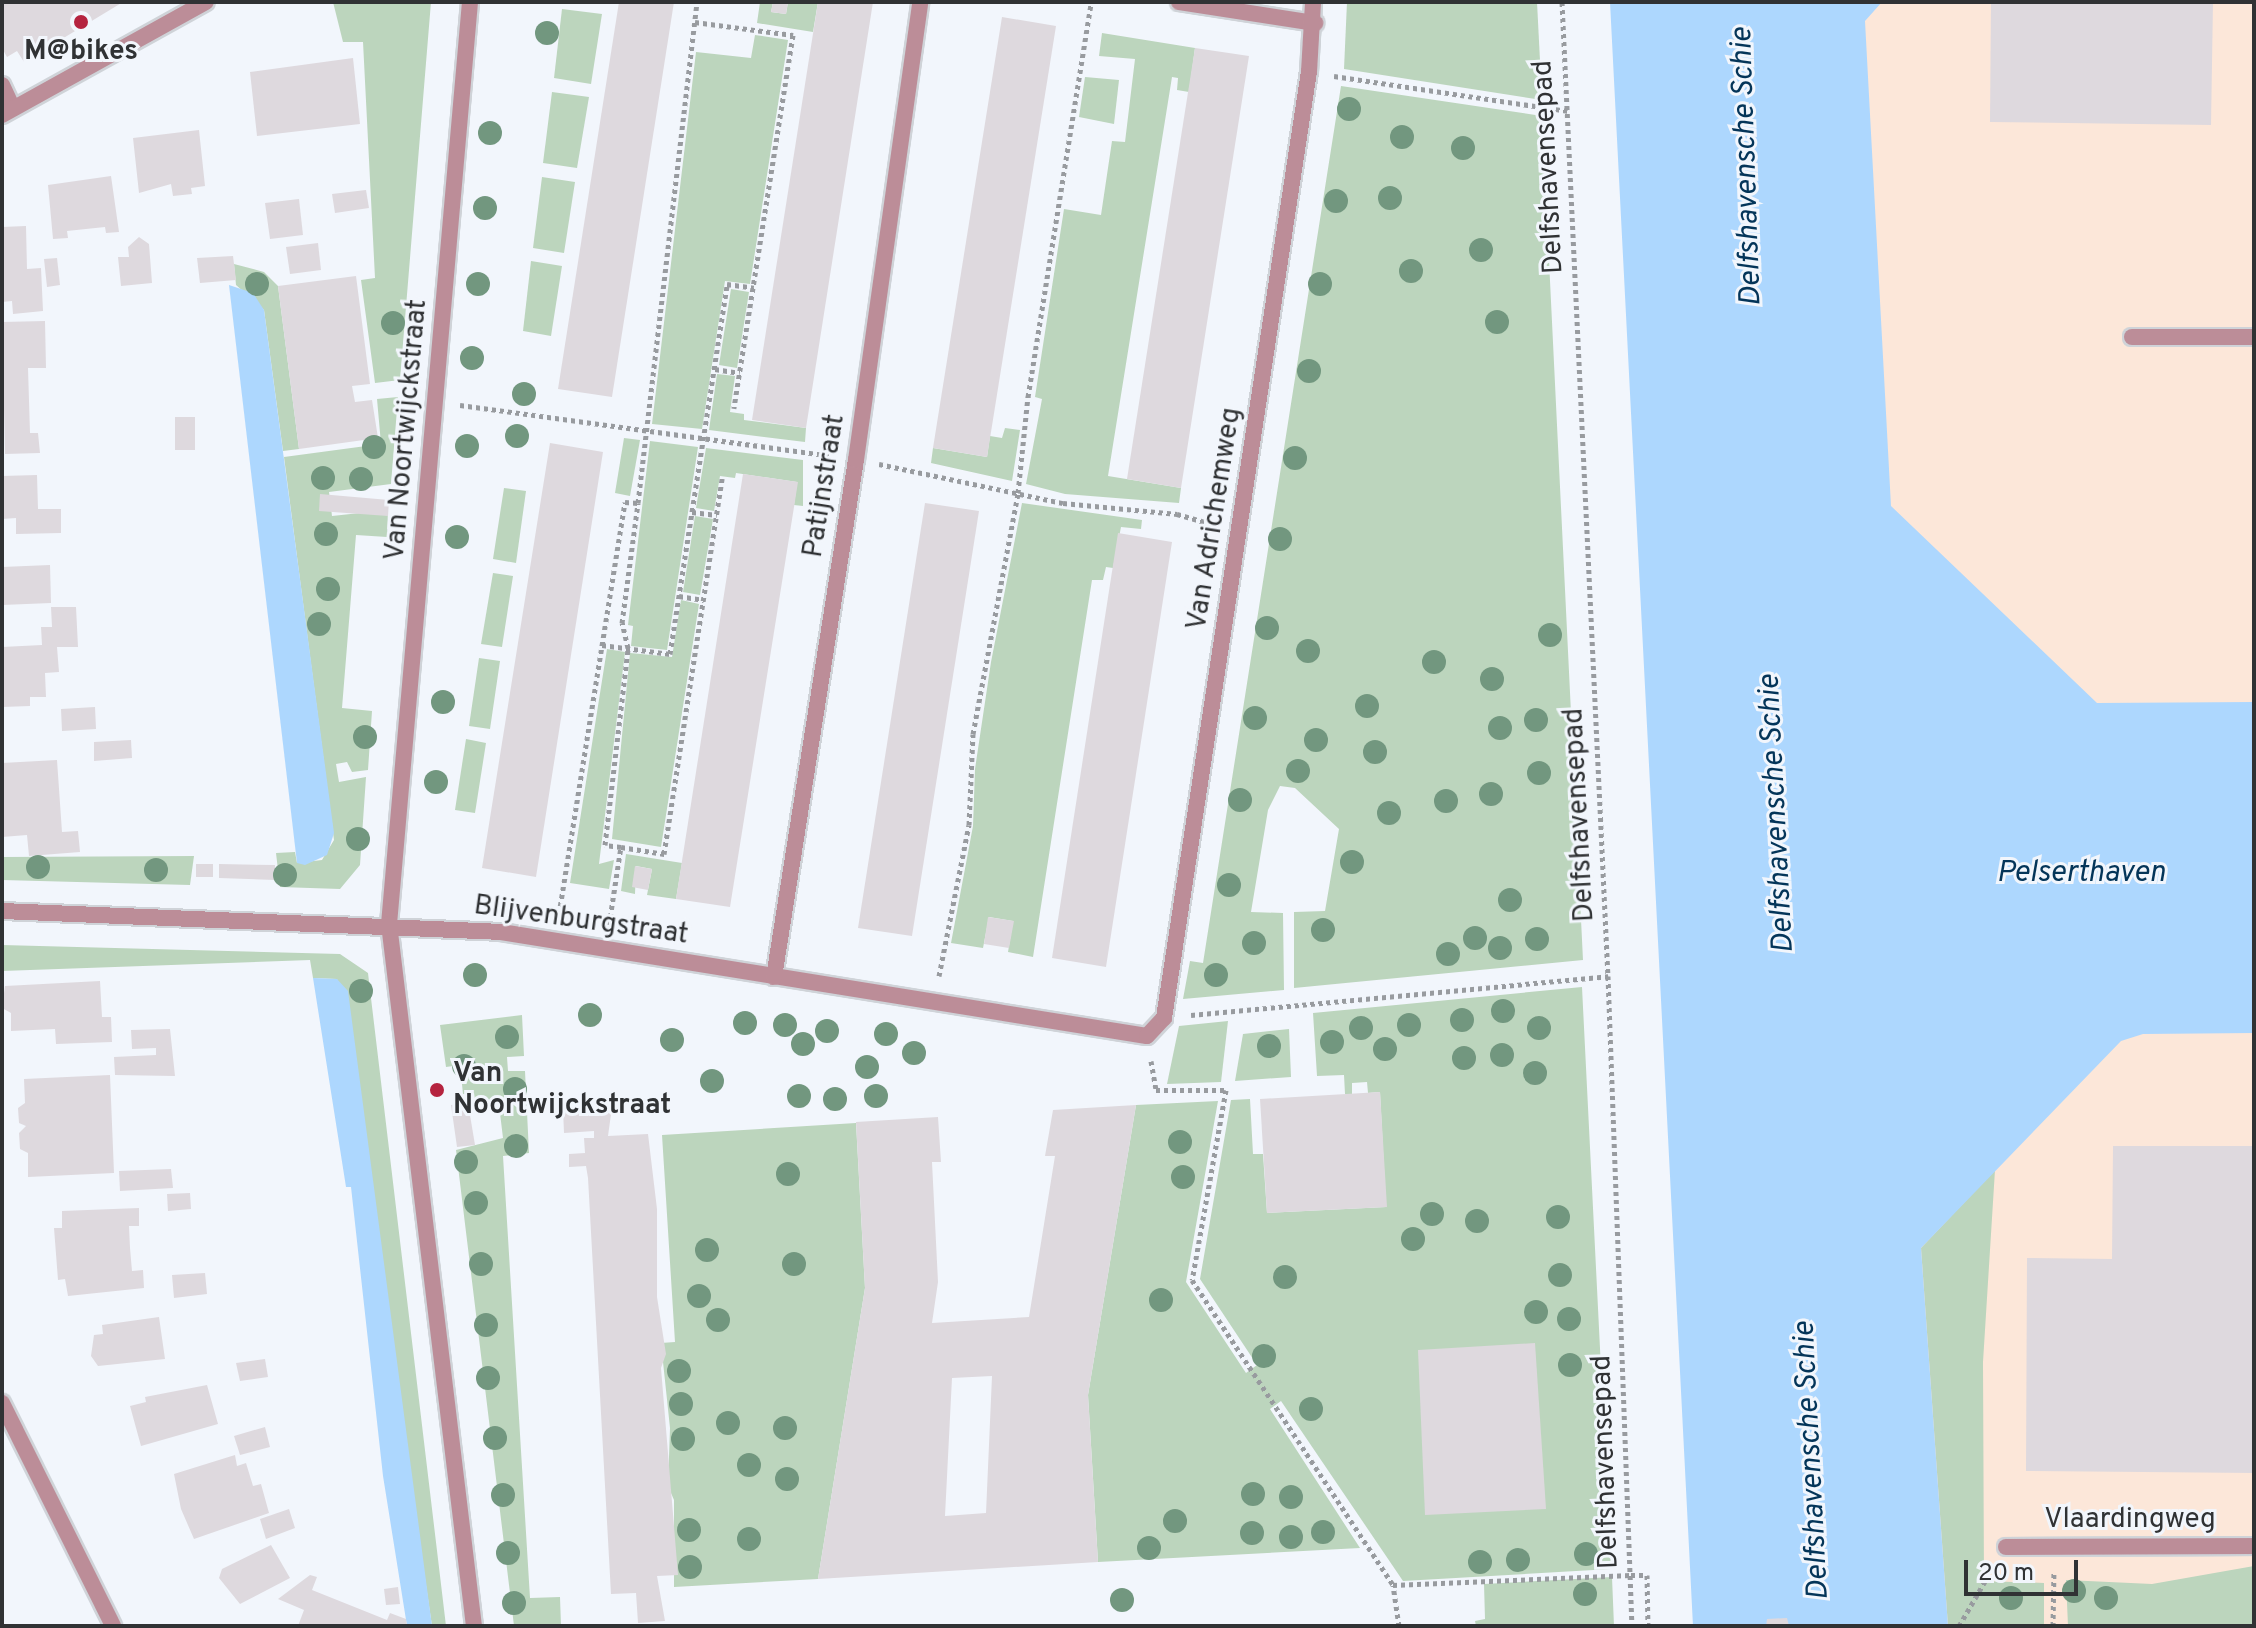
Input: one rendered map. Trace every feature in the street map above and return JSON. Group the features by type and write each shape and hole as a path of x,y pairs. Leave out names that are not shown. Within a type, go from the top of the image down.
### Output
{"street":[{"path":"2,85 8,112 206,2"},
{"name":"Van Noortwijckstraat","path":"470,2 389,924 474,1626"},
{"name":"Patijnstraat","path":"774,977 856,460 920,2"},
{"path":"1179,2 1315,23"},
{"name":"Van Adrichemweg","path":"1164,1018 1309,72 1315,23 1313,2"},
{"path":"2132,337 2254,337"},
{"name":"Blijvenburgstraat","path":"2,911 389,924 501,932 1147,1036"},
{"path":"1147,1036 1164,1018"},
{"path":"2,1403 113,1626"},
{"name":"Vlaardingweg","path":"2006,1547 2254,1546"}],"path":[{"path":"697,2 622,623 628,648 605,845 664,854 722,478"},
{"path":"934,1001 969,825 973,734 1018,493 1028,397 1091,2"},
{"name":"Delfshavensepad","path":"1562,2 1608,976 1632,1626"},
{"path":"695,22 793,35 734,408"},
{"path":"1309,72 1567,111"},
{"path":"602,645 670,654 727,284 754,288"},
{"path":"715,369 740,373"},
{"path":"555,942 625,502 638,503"},
{"path":"692,512 717,515"},
{"path":"679,596 704,600"},
{"path":"605,950 621,847"},
{"path":"1164,1018 1608,976"},
{"path":"1147,1036 1156,1090 1226,1090 1192,1280 1393,1585 1399,1626"},
{"path":"1959,1626 2006,1547"},
{"path":"1393,1585 1647,1575 1648,1626"},
{"path":"2053,1626 2054,1581"}],"shaded area":[{"path":"1834,2 2254,2 2254,843 1872,552"},
{"path":"2254,951 2254,1626 1896,1626 1883,1182"}],"green space":[{"path":"333,2 431,2 400,380 375,383 361,280 375,278 363,42 343,42"},
{"path":"760,2 773,2 771,12 786,14 788,2 818,2 813,32 757,23"},
{"path":"1347,2 1537,2 1542,100 1344,69"},
{"path":"562,9 602,14 591,84 554,78"},
{"path":"1102,33 1195,48 1189,92 1177,90 1178,78 1172,77 1108,476 1181,488 1179,503 1065,494 1026,484 1042,399 1035,397 1064,209 1101,215 1112,141 1125,142 1135,59 1099,56"},
{"path":"755,35 788,40 750,284 725,281 702,429 652,424 696,52 751,58"},
{"path":"1085,77 1119,80 1114,124 1079,117"},
{"path":"1341,86 1542,116 1583,960 1294,988 1294,912 1325,911 1339,829 1295,788 1280,786 1268,810 1251,912 1283,913 1284,990 1183,999 1190,961 1203,963"},
{"path":"552,92 589,97 577,168 543,163"},
{"path":"542,177 575,182 564,253 533,248"},
{"path":"531,261 562,266 551,336 523,331"},
{"path":"234,264 264,272 278,286 299,449 283,451 264,310 236,285"},
{"path":"731,289 749,292 737,368 719,365"},
{"path":"717,374 735,376 730,412 744,414 744,420 806,428 805,442 709,430"},
{"path":"398,397 391,484 329,492 332,516 388,510 387,537 356,535 342,708 372,711 368,770 352,772 347,762 336,764 339,782 366,777 360,865 340,889 280,887 276,853 295,852 297,863 322,860 334,840 284,457 381,444 377,399"},
{"path":"1005,428 1020,430 1012,481 931,463 933,448 987,457 990,436 1002,438"},
{"path":"624,438 640,440 630,496 615,493"},
{"path":"650,441 698,447 667,650 631,646 633,626 628,625"},
{"path":"706,448 803,460 803,506 794,505 797,482 736,473 735,478 720,476 714,511 696,508"},
{"path":"504,488 526,491 516,563 493,559"},
{"path":"1022,503 1142,520 1141,529 1121,527 1113,568 1106,567 1103,580 1092,580 1033,957 1008,952 1013,921 989,917 983,948 951,943 973,826 975,769 991,662"},
{"path":"695,516 713,519 700,595 683,592"},
{"path":"493,573 513,576 502,647 481,644"},
{"path":"681,600 699,604 661,847 612,839 630,653 672,657"},
{"path":"607,649 625,652 599,864 614,860 609,889 570,883"},
{"path":"479,658 500,661 490,729 469,726"},
{"path":"466,739 486,743 475,813 455,810"},
{"path":"626,854 682,863 676,899 647,895 652,869 636,866 635,894 621,891"},
{"path":"194,856 190,885 2,880 2,857"},
{"path":"2,945 340,954 368,973 446,1626 432,1626 337,979 313,978 310,960 2,971"},
{"path":"1582,987 1611,1569 1403,1581 1281,1401 1270,1409 1360,1548 1098,1562 1088,1395 1136,1105 1218,1101 1186,1282 1246,1373 1257,1365 1200,1279 1231,1100 1250,1099 1253,1154 1263,1154 1267,1213 1386,1207 1380,1092 1368,1093 1367,1082 1352,1083 1352,1094 1345,1094 1344,1075 1317,1076 1313,1013"},
{"path":"522,1015 524,1056 507,1057 508,1071 525,1071 529,1153 503,1156 530,1598 560,1597 561,1626 514,1626 456,1150 503,1138 499,1105 476,1106 474,1093 463,1094 460,1065 446,1067 440,1025"},
{"path":"1228,1021 1221,1082 1167,1084 1179,1026"},
{"path":"1289,1029 1291,1077 1235,1081 1243,1034"},
{"path":"856,1123 865,1288 818,1579 674,1587 674,1500 668,1486 670,1428 661,1343 675,1342 662,1135"},
{"path":"1995,1170 1983,1362 1984,1581 2044,1583 2044,1626 1948,1626 1921,1248"},
{"path":"2254,1566 2254,1626 2068,1626 2066,1580 2152,1584"},
{"path":"1612,1577 1614,1626 1476,1626 1475,1621 1485,1619 1484,1584"}],"water":[{"path":"1610,2 1882,2 1865,21 1891,506 2097,703 2254,702 2254,1033 2143,1034 2121,1041 1921,1248 1948,1626 1693,1626"},
{"path":"229,285 253,293 264,310 334,833 327,855 305,865 297,863"},
{"path":"313,978 337,979 348,991 432,1626 407,1626 383,1476 351,1187 346,1187"}],"building":[{"path":"2,2 123,2 24,62 17,51 7,57 2,48"},
{"path":"619,2 674,2 612,397 558,389"},
{"path":"773,2 788,2 786,14 771,12"},
{"path":"818,2 873,2 806,428 752,420"},
{"path":"1991,2 2213,2 2211,125 1990,122"},
{"path":"1002,17 1056,26 987,457 933,448"},
{"path":"1195,48 1249,56 1181,488 1127,479"},
{"path":"353,58 360,124 257,136 250,72"},
{"path":"199,130 205,186 191,188 192,194 173,196 171,184 139,193 133,138"},
{"path":"111,176 119,232 106,233 105,227 67,231 68,238 53,239 48,185"},
{"path":"366,190 369,208 335,213 332,194"},
{"path":"299,199 303,235 270,239 265,203"},
{"path":"26,226 27,269 41,268 43,311 13,314 12,301 2,302 2,227"},
{"path":"139,237 149,244 152,283 121,286 118,257 129,257 128,247"},
{"path":"318,243 321,270 290,274 286,247"},
{"path":"233,256 236,280 200,283 197,258"},
{"path":"57,258 60,285 47,287 44,259"},
{"path":"356,276 370,384 352,386 355,402 372,400 378,438 299,449 278,286"},
{"path":"45,321 46,368 28,368 30,433 38,433 40,453 5,454 2,322"},
{"path":"175,417 195,417 195,450 175,450"},
{"path":"550,443 603,452 536,877 482,868"},
{"path":"743,474 798,482 730,907 676,899"},
{"path":"37,475 38,509 61,509 61,533 16,534 16,518 2,519 2,476"},
{"path":"320,494 389,500 388,516 319,511"},
{"path":"925,503 979,511 912,936 858,928"},
{"path":"1118,533 1172,542 1106,967 1052,958"},
{"path":"50,565 51,603 2,605 2,567"},
{"path":"51,607 76,607 78,647 57,647 59,672 45,673 46,697 30,697 30,706 2,707 2,647 42,645 41,627 52,627"},
{"path":"95,707 96,729 62,731 61,709"},
{"path":"131,740 132,758 94,761 94,742"},
{"path":"57,760 62,832 78,831 80,852 29,856 27,835 2,837 2,763"},
{"path":"196,864 213,864 213,877 196,877"},
{"path":"219,864 275,865 275,880 219,878"},
{"path":"635,866 652,869 648,890 632,887"},
{"path":"988,917 1014,921 1009,948 984,944"},
{"path":"100,981 102,1017 111,1017 112,1042 56,1044 55,1029 11,1031 11,1013 2,1008 5,986"},
{"path":"170,1029 175,1076 115,1075 114,1057 156,1055 156,1048 132,1049 131,1030"},
{"path":"110,1075 114,1173 28,1177 28,1153 20,1149 19,1133 26,1126 19,1123 18,1108 25,1103 24,1079"},
{"path":"1380,1092 1387,1207 1267,1213 1260,1099"},
{"path":"468,1103 475,1145 457,1147 451,1105"},
{"path":"1136,1105 1088,1395 1098,1562 818,1579 865,1288 856,1122 938,1117 941,1162 932,1162 938,1282 932,1323 1029,1317 1055,1156 1045,1156 1053,1110","holes":["992,1376 986,1513 945,1516 952,1378"]},
{"path":"612,1107 608,1136 648,1134 657,1209 657,1297 666,1354 661,1368 678,1575 657,1576 665,1621 638,1623 636,1593 611,1594 588,1178 586,1166 569,1167 569,1154 585,1153 584,1138 594,1138 594,1131 564,1133 563,1109"},
{"path":"2113,1146 2254,1146 2254,1473 2026,1471 2027,1258 2112,1259"},
{"path":"171,1169 173,1188 120,1191 119,1171"},
{"path":"190,1193 191,1209 168,1211 167,1194"},
{"path":"139,1208 139,1226 129,1226 130,1248 132,1271 143,1270 144,1288 68,1296 65,1279 58,1280 54,1228 62,1228 62,1211"},
{"path":"205,1273 207,1294 174,1298 172,1275"},
{"path":"159,1317 165,1359 98,1366 91,1356 94,1335 103,1334 102,1325"},
{"path":"1535,1343 1546,1509 1425,1515 1418,1350"},
{"path":"265,1359 268,1377 240,1381 236,1363"},
{"path":"207,1385 218,1424 141,1446 130,1406 146,1402 145,1397"},
{"path":"265,1427 270,1447 240,1455 234,1436"},
{"path":"235,1455 237,1466 246,1463 253,1486 261,1484 269,1513 194,1539 181,1509 174,1474"},
{"path":"289,1509 295,1528 266,1539 260,1519"},
{"path":"271,1545 290,1578 240,1604 219,1578 222,1569"},
{"path":"310,1575 317,1577 312,1590 387,1620 390,1613 406,1619 407,1626 298,1626 304,1610 278,1599"},
{"path":"398,1587 400,1604 386,1605 384,1589"},
{"path":"1787,1618 1789,1626 1766,1626 1767,1619"}],"place":[{"name":"M@bikes","path":"81,22"},
{"name":"Van Noortwijckstraat","path":"437,1090"}],"water label":[{"name":"Delfshavensche Schie","path":"1748,167"},
{"name":"Delfshavensche Schie","path":"1778,814"},
{"name":"Pelserthaven","path":"2081,874"},
{"name":"Delfshavensche Schie","path":"1813,1461"}]}
